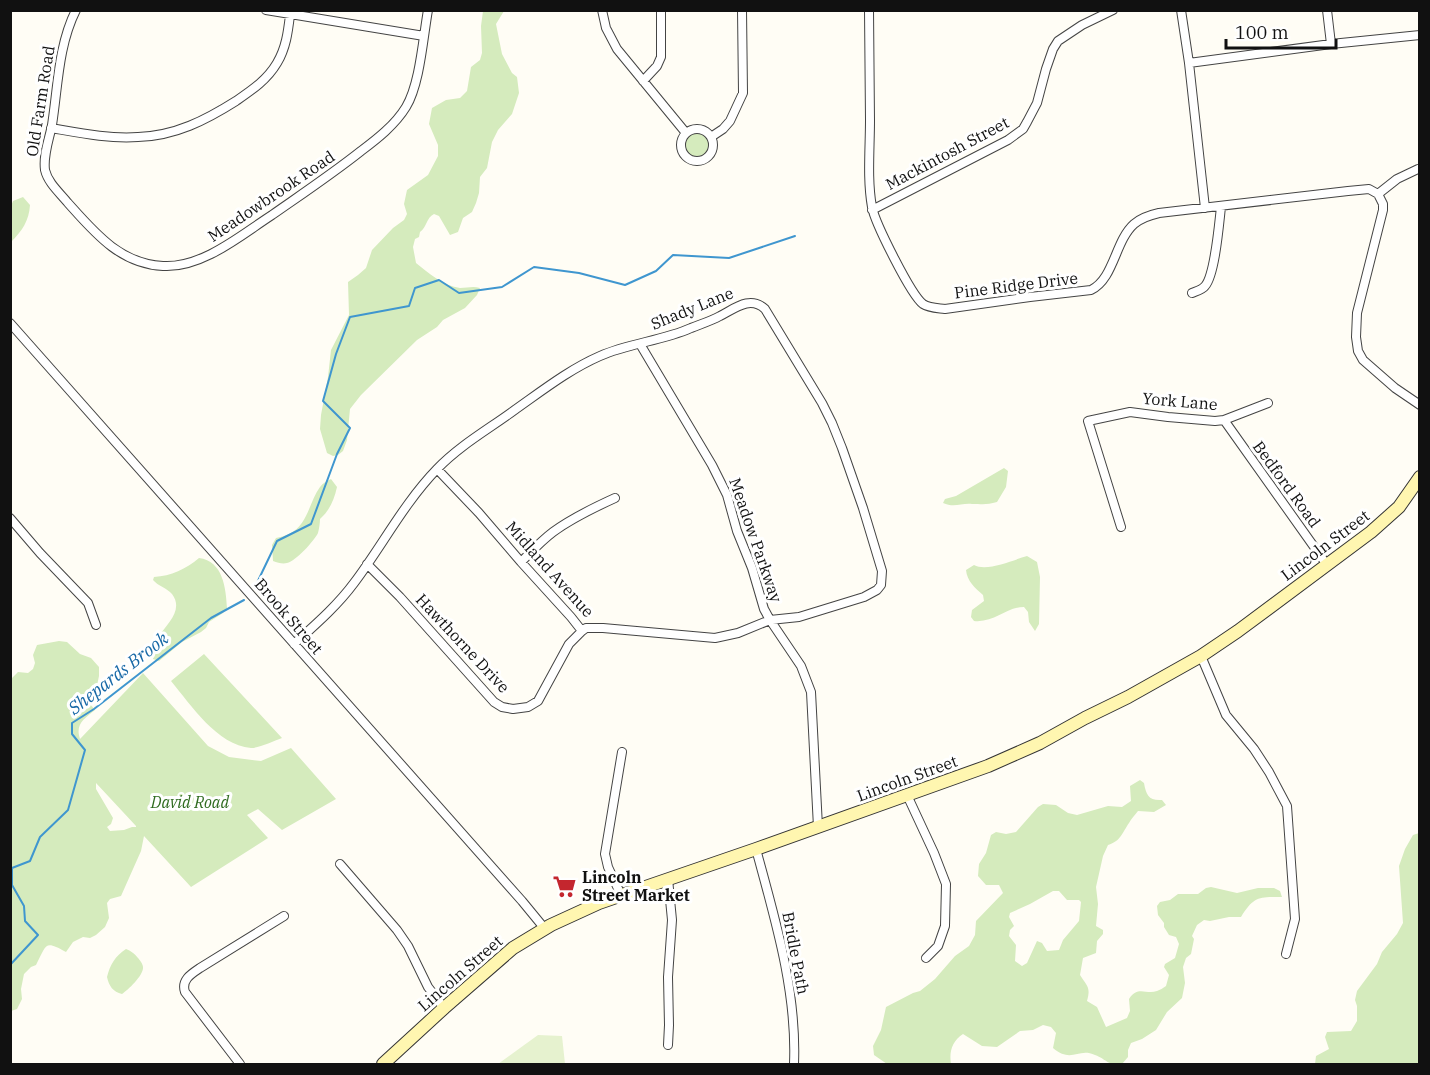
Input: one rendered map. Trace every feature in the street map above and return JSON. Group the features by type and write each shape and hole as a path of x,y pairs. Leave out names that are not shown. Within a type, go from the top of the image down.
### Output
{"main road":[{"name":"Lincoln Street","path":"383,1065 513,948 575,913 988,766 1040,743 1201,656 1238,631 1387,519 1399,507 1419,477"}],"street":[{"name":"Old Farm Road","path":"60,193 50,182 45,171 46,153 63,46 68,25 76,10"},
{"path":"267,10 423,36"},
{"name":"Meadowbrook Road","path":"60,193 104,242 128,257 163,266 201,259 228,244 328,177 396,120 410,99 416,80 428,10"},
{"path":"602,10 610,38 617,49 686,133"},
{"path":"644,81 657,66 661,57 661,10"},
{"path":"711,137 730,122 743,93 742,10"},
{"name":"Pine Ridge Drive","path":"868,10 869,183 872,210 912,291 924,305 945,309 1091,290 1098,287 1106,276 1130,229 1144,218 1159,213 1369,189 1378,194"},
{"name":"Mackintosh Street","path":"872,210 1008,140 1023,129 1036,104 1046,69 1058,41 1082,25 1113,10"},
{"path":"1181,10 1205,208"},
{"path":"1327,10 1331,44"},
{"path":"51,128 112,137 138,138 176,131 203,120 248,93 273,70 286,43 290,15"},
{"path":"1189,63 1419,35"},
{"path":"691,130 704,130 711,137 712,153 699,161 692,160 685,155 681,148 682,139 686,133 691,130"},
{"path":"1418,169 1397,179 1378,194 1383,210 1357,313 1356,337 1363,360 1419,405"},
{"path":"1192,293 1201,290 1206,285 1211,274 1221,207"},
{"name":"Shady Lane","path":"294,644 333,609 355,583 437,469 471,440 580,366 608,353 675,335 721,316 733,308 751,303 761,305 832,423 863,508 882,571 881,585 864,597 799,617 770,620"},
{"name":"Brook Street","path":"10,323 545,928"},
{"name":"Meadow Parkway","path":"640,344 712,465 727,495 764,609 801,666 811,692 818,827"},
{"name":"York Lane","path":"1121,527 1088,421 1130,412 1215,421 1224,420 1268,403"},
{"name":"Bedford Road","path":"1224,420 1327,565"},
{"name":"Midland Avenue","path":"437,469 479,513 582,631 586,628 603,628 715,638 738,633 770,620"},
{"path":"521,562 563,525 615,498"},
{"path":"10,518 88,603 96,626"},
{"name":"Hawthorne Drive","path":"367,564 400,597 494,702 502,707 513,710 528,708 538,701 569,644 582,631"},
{"path":"1201,656 1226,716 1254,749 1287,806 1295,919 1287,954"},
{"path":"621,895 608,867 606,854 622,752"},
{"path":"906,795 946,884 945,926 938,946 926,958"},
{"name":"Bridle Path","path":"756,849 780,940 790,991 794,1030 794,1065"},
{"path":"340,864 397,930 408,946 428,987 444,1008"},
{"path":"668,879 672,920 668,977 668,1045"},
{"path":"240,1065 185,992 184,982 188,976 200,968 284,916"}],"green space":[{"path":"483,11 504,11 496,24 502,54 512,73 517,77 519,93 512,114 498,130 492,142 487,168 480,177 479,193 472,212 463,218 458,232 450,235 439,216 434,214 429,218 419,237 415,239 413,247 416,263 436,278 454,287 480,288 465,308 443,320 437,327 417,340 361,395 350,409 347,440 343,451 333,456 327,453 320,429 321,415 331,350 349,315 348,282 366,268 372,250 404,220 407,214 404,204 407,190 428,175 438,156 438,145 429,124 432,108 446,100 460,98 467,91 471,67 480,60 482,53"},
{"path":"697,133 705,137 709,145 705,153 697,157 689,153 685,145 689,137"},
{"path":"23,197 30,205 28,216 22,230 11,242 11,206 13,201"},
{"path":"1004,468 1008,471 1006,487 997,502 954,505 943,503 945,499 956,496"},
{"path":"331,479 337,487 336,492 329,508 320,519 316,537 295,559 287,563 273,561 272,545 276,538 289,534 300,525 320,487"},
{"path":"1027,556 1037,562 1040,577 1039,624 1035,631 1024,607 1012,609 988,620 974,621 971,617 972,610 984,601 983,595 974,587 966,570 974,565 993,566"},
{"path":"199,558 213,564 222,577 227,608 209,622 201,632 182,642 159,661 153,659 158,638 173,616 176,606 172,594 155,582 154,577 178,571"},
{"path":"67,642 80,654 91,658 99,667 96,690 90,700 95,710 84,719 80,726 80,739 143,673 208,746 229,757 261,761 291,748 336,799 282,830 258,809 247,815 268,838 191,887 144,836 141,851 121,896 110,899 107,903 109,918 105,927 90,938 83,937 73,942 66,952 54,946 47,946 36,965 24,974 22,999 17,1009 11,1011 11,679 18,672 28,673 33,669 35,663 33,655 37,645","holes":["96,783 136,826 110,831 107,827 113,818 96,789"]},
{"name":"David Road","path":"204,654 282,738 251,748 239,745 216,732 196,712 171,681"},
{"path":"1140,780 1144,783 1149,796 1162,800 1166,805 1154,812 1138,811 1119,839 1108,845 1103,856 1096,887 1098,904 1096,926 1103,930 1103,934 1097,941 1096,953 1083,958 1080,975 1088,990 1087,1001 1097,1007 1106,1027 1127,1018 1130,1011 1129,999 1136,992 1153,992 1166,986 1169,975 1164,967 1175,958 1179,944 1176,937 1169,935 1158,915 1157,906 1160,902 1170,900 1178,894 1198,894 1211,887 1237,893 1258,888 1274,888 1280,891 1282,897 1258,899 1241,917 1204,920 1197,925 1192,936 1194,939 1191,954 1186,958 1183,967 1185,983 1182,998 1167,1012 1156,1030 1131,1043 1128,1057 1122,1064 1110,1063 1089,1053 1065,1055 1060,1053 1053,1048 1056,1033 1051,1027 1043,1025 1033,1030 1020,1031 997,1047 982,1046 963,1034 952,1047 951,1064 887,1064 874,1055 873,1046 881,1030 886,1007 920,991 935,979 955,956 969,946 975,935 976,921 1003,893 999,885 986,885 978,876 979,864 986,853 991,835 996,832 1006,834 1016,832 1043,804 1056,805 1068,813 1077,815 1108,806 1122,807 1131,801 1130,786","holes":["1053,891 1059,891 1067,900 1081,902 1079,921 1063,940 1059,950 1047,951 1042,943 1037,941 1027,963 1022,966 1015,961 1016,945 1009,936 1014,926 1009,917 1010,913"]},
{"path":"1419,833 1419,1064 1315,1064 1316,1056 1329,1049 1325,1037 1327,1032 1351,1031 1357,1021 1355,1000 1357,991 1403,923 1399,866 1413,835"},
{"path":"126,949 141,962 143,970 132,986 122,994 112,988 107,977 113,961"},
{"path":"538,1035 562,1036 565,1064 498,1064"}],"waterway":[{"name":"Shepards Brook","path":"255,587 277,541 311,524 337,454 350,428 323,401 336,354 350,317 409,306 415,288 439,280 459,293 502,287 534,267 579,273 625,285 656,271 673,255 729,258 795,236"},
{"name":"Shepards Brook","path":"10,965 38,935 25,921 24,906 12,885 12,868 30,861 40,837 68,810 85,750 72,734 72,723 94,709 211,618 244,600"}],"place":[{"name":"Lincoln Street Market","path":"564,886"}]}
